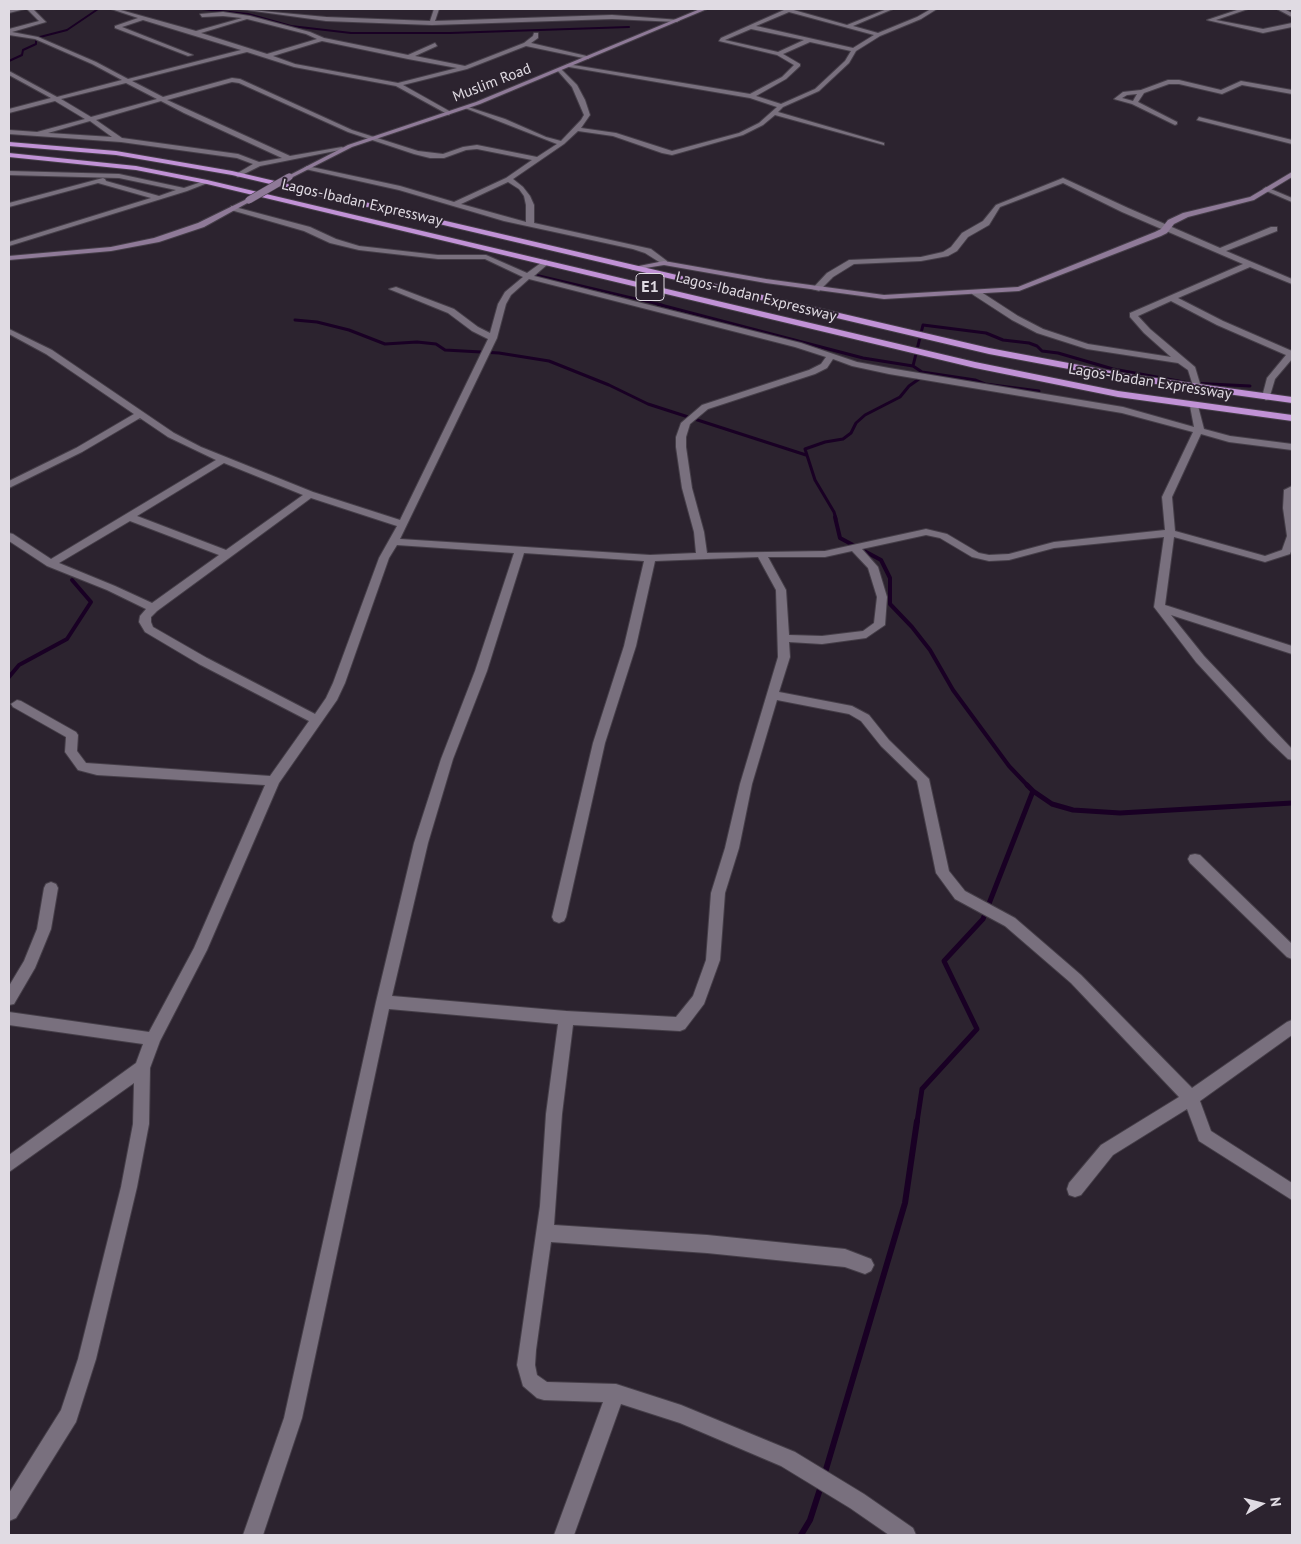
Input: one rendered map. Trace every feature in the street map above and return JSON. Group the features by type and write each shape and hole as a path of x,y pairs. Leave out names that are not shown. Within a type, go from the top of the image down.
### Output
{"highway":[{"name":"Lagos-Ibadan Expressway","path":"9,144 116,153 238,175 989,351 1069,367 1197,388 1292,400"},
{"name":"Lagos-Ibadan Expressway","path":"9,155 126,167 207,182 975,365 1118,394 1194,406 1292,418"}],"street":[{"path":"9,11 22,9"},
{"path":"9,32 42,22 30,9"},
{"path":"113,9 196,33 294,65 398,85 449,113"},
{"path":"242,9 326,19 432,23 612,17 677,20"},
{"path":"432,23 436,9"},
{"path":"606,9 612,17"},
{"name":"Muslim Road","path":"9,258 59,255 136,244 182,232 234,208 342,149 370,138 467,107 704,9"},
{"path":"751,96 784,78 798,65 779,54 722,41 787,9 878,35"},
{"path":"849,26 887,9"},
{"path":"578,129 614,134 664,152 672,153 741,134 753,129 776,113 781,106 817,90 847,62 854,50 878,35 919,18 934,9"},
{"path":"1245,9 1210,20 1262,32 1292,25"},
{"path":"1280,9 1292,15"},
{"path":"531,11 532,20"},
{"path":"326,19 329,13"},
{"path":"202,14 223,14 250,18 308,33 322,39 465,68"},
{"path":"146,18 117,27 190,55"},
{"path":"196,33 250,18"},
{"path":"751,27 854,50"},
{"path":"9,32 36,38 94,63 186,112 288,158"},
{"path":"398,85 465,68 526,44 536,37 536,34"},
{"path":"268,56 322,39"},
{"path":"779,54 809,40"},
{"path":"526,44 588,57"},
{"path":"408,57 435,45"},
{"path":"9,111 247,50"},
{"path":"570,65 751,96 781,106"},
{"path":"453,205 508,179 578,129 587,115 586,109 575,86 560,70"},
{"path":"9,73 92,120 120,140"},
{"path":"40,133 232,80 240,81 350,131 430,156 444,156 465,148 477,147 538,159"},
{"path":"1175,123 1134,103 1117,98 1125,93 1142,92 1168,82 1222,92 1241,82 1292,92"},
{"path":"1134,103 1142,92"},
{"path":"467,107 544,138 562,142"},
{"path":"776,113 882,144"},
{"path":"1199,118 1292,142"},
{"path":"9,132 120,140 238,156 258,164"},
{"path":"238,175 258,164 342,149"},
{"path":"307,168 400,188 453,205 530,225 635,247 648,251 664,263"},
{"path":"9,173 119,176 185,190"},
{"path":"633,268 664,263 884,297 1019,289 1158,234 1171,222 1186,215 1252,198 1292,174"},
{"path":"9,205 119,176"},
{"path":"508,179 521,188 527,196 530,205 530,225"},
{"path":"816,288 830,275 852,262 921,259 945,254 954,250 965,234 986,223 998,206 1062,180 1124,210 1292,282"},
{"path":"97,181 159,198"},
{"path":"9,244 207,182"},
{"path":"1266,190 1292,200"},
{"path":"234,208 307,229 333,240 360,248 438,257 486,257 529,277 832,355 855,364 889,372 1078,402 1199,429 1229,438 1292,447"},
{"path":"1220,251 1274,229"},
{"path":"9,1511 69,1415 87,1359 131,1178 141,1124 142,1068 153,1039 200,950 273,781 331,700 339,683 384,558 394,542 500,322 502,304 508,294 545,262"},
{"path":"1197,388 1192,369 1132,315 1249,264"},
{"path":"393,289 451,311 492,338"},
{"path":"974,292 1015,318 1040,331 1087,346 1181,361"},
{"path":"1171,298 1220,323 1291,354 1272,378 1266,397"},
{"path":"9,331 49,352 138,415 171,435 310,494 402,524"},
{"path":"702,556 699,532 688,488 681,448 681,437 686,423 705,407 812,372 824,366 832,355"},
{"path":"1194,406 1199,429 1167,497 1170,533 1158,608 1200,659 1292,756"},
{"path":"9,485 78,450 138,415"},
{"path":"51,564 224,459"},
{"path":"394,542 650,558 825,554 926,532 943,536 976,555 989,558 1009,556 1054,545 1170,533 1265,559 1286,552 1292,536 1288,508 1289,490 1292,489"},
{"path":"310,494 152,608 144,622 149,629 203,661 317,720"},
{"path":"129,518 226,554"},
{"path":"11,539 51,564 111,588 152,608"},
{"path":"784,638 822,640 866,634 879,626 882,597 873,567 855,548"},
{"path":"253,1535 293,1418 383,1002 421,843 447,759 481,671 520,550"},
{"path":"383,1002 566,1018 680,1024 695,1004 708,978 713,960 718,893 732,848 746,784 784,656 781,590 775,576 761,554"},
{"path":"559,917 568,869 599,743 630,646 650,558"},
{"path":"1158,608 1292,650"},
{"path":"773,695 852,710 865,718 885,743 923,779 943,873 960,895 1010,922 1076,979 1191,1098 1205,1136 1292,1192"},
{"path":"17,704 72,735 71,752 82,767 96,770 273,781"},
{"path":"1195,859 1292,954"},
{"path":"9,999 30,964 44,929 51,888"},
{"path":"9,1018 153,1039"},
{"path":"566,1018 554,1114 548,1206 527,1350 526,1365 529,1380 544,1391 616,1393 681,1414 788,1459 857,1501 906,1535"},
{"path":"1075,1189 1107,1150 1191,1098 1292,1027"},
{"path":"9,1164 142,1068"},
{"path":"544,1233 707,1244 845,1258 865,1265"},
{"path":"564,1535 616,1393"}],"waterway":[{"path":"9,61 22,55 23,50 36,44 36,38 67,30 98,9"},
{"path":"202,9 248,14 291,26 351,33 450,33 629,27"},
{"path":"536,275 662,305"},
{"path":"657,304 863,358 913,366"},
{"path":"295,320 317,322 349,330 385,344 417,342 436,344 445,350 499,353 549,361 609,385 648,404 806,455"},
{"path":"913,366 923,325 986,333 1003,340 1029,343 1037,346 1042,351 1058,353 1113,369 1189,383 1250,386"},
{"path":"913,366 922,372"},
{"path":"836,519 834,512 815,480 805,449 825,442 843,439 851,433 856,423 865,415 900,397 909,386 919,379 922,372"},
{"path":"922,372 975,380 985,384 1039,391"},
{"path":"835,517 840,538 881,560 890,578 890,604 912,627 930,650 953,690 1009,766 1028,786"},
{"path":"9,677 19,665 67,639 91,602 72,580"},
{"path":"1028,786 1033,791"},
{"path":"917,1122 922,1089 977,1029 944,961 983,919 1033,791"},
{"path":"1033,791 1052,804 1073,810 1120,813 1292,803"},
{"path":"824,1476 905,1203 917,1121"},
{"path":"801,1535 810,1520 821,1486"}]}
